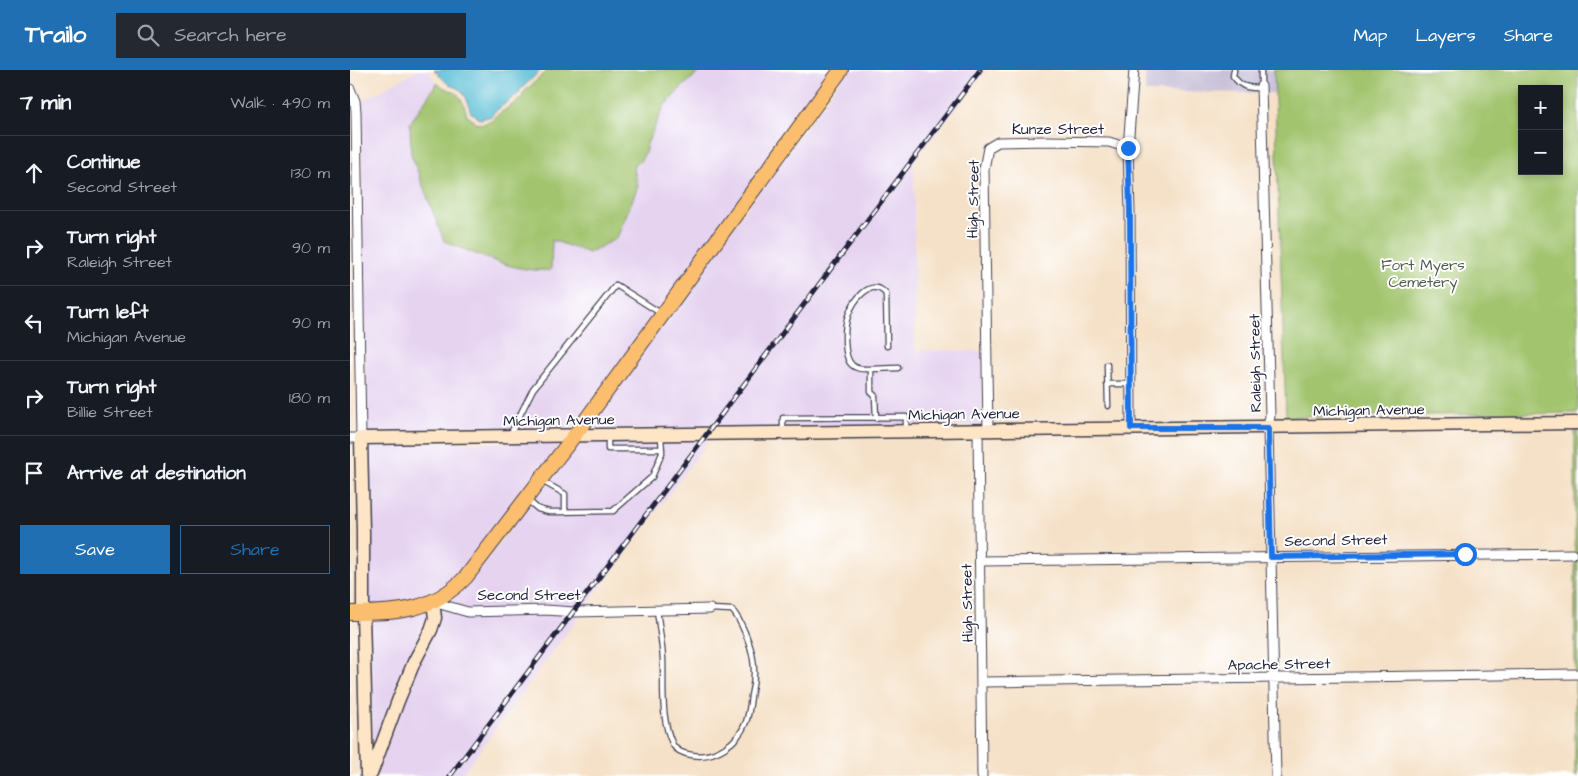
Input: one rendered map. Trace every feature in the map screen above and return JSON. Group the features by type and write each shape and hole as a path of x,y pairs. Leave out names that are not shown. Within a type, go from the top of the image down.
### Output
{"main road":[{"path":"357,613 412,610 434,602 455,589 466,577 574,436 841,70"}],"street":[{"path":"1131,428 1128,148 1134,70"},
{"name":"Raleigh Street","path":"1261,87 1270,416 1268,428 1276,776"},
{"path":"350,89 355,101 356,112 354,274 355,438 363,532 357,613 369,776"},
{"name":"Kunze Street","path":"988,148 998,142 1047,141 1108,142 1128,148"},
{"name":"High Street","path":"982,776 980,561 983,431 984,169 988,148"},
{"name":"Michigan Avenue","path":"355,438 1578,423"},
{"name":"Second Street","path":"980,561 1572,554"},
{"path":"369,776 414,662 431,630 434,618 434,602"},
{"name":"Second Street","path":"434,602 468,612 710,609"},
{"name":"Apache Street","path":"981,682 1578,674"}],"lane":[{"path":"1234,70 1233,76 1239,84 1250,88 1261,87"},
{"name":"Raleigh Street","path":"1261,70 1261,87"},
{"path":"510,437 533,389 616,285 663,314"},
{"path":"887,346 886,294 882,289 875,287 866,289 850,311 846,325 847,356 849,361 858,369 898,368"},
{"path":"1107,365 1108,406"},
{"path":"871,369 876,418"},
{"path":"1108,384 1131,384"},
{"path":"783,433 783,418 906,417 906,432"},
{"path":"608,435 608,449 662,449"},
{"path":"633,435 633,449"},
{"path":"526,499 538,509 549,512 613,511 652,477 662,453 661,435"},
{"path":"540,480 564,494 566,512"},
{"path":"656,610 663,657 664,703 667,729 674,747 682,753 695,756 710,755 720,751 733,742 742,732 747,721 754,682 753,658 737,616 732,610 710,609"}],"shaded area":[{"path":"418,70 428,70 437,83 410,123 411,154 444,240 552,240 589,253 633,166 641,160 645,153 647,144 664,106 701,70 834,70 571,430 366,432 361,102"},
{"path":"848,70 986,70 914,161 915,350 983,351 982,425 585,430"},
{"path":"1145,70 1274,70 1274,93 1145,92"},
{"path":"709,440 461,776 376,776 440,605 458,594 471,581 576,442"},
{"path":"562,442 463,573 443,590 410,604 368,607 366,444"},
{"path":"429,610 426,628 393,699 373,751 369,619 396,618"}],"green space":[{"path":"549,70 701,70 664,106 647,144 645,153 641,160 633,166 638,186 617,238 589,253 552,240 551,270 523,269 496,262 444,241 411,154 410,123 437,83 458,95 467,116 475,123 483,124 494,120 496,116 522,98 524,92"},
{"name":"Fort Myers Cemetery","path":"1274,70 1578,70 1578,413 1286,417"},
{"path":"1575,428 1578,428 1578,776 1575,776"}],"water":[{"path":"434,70 541,70 519,93 493,113 492,116 481,119 471,113 463,92 448,84"}],"railway":[{"path":"450,776 980,70"}],"route":[{"path":"1128,148 1131,428 1268,428 1271,557 1465,554"}]}
